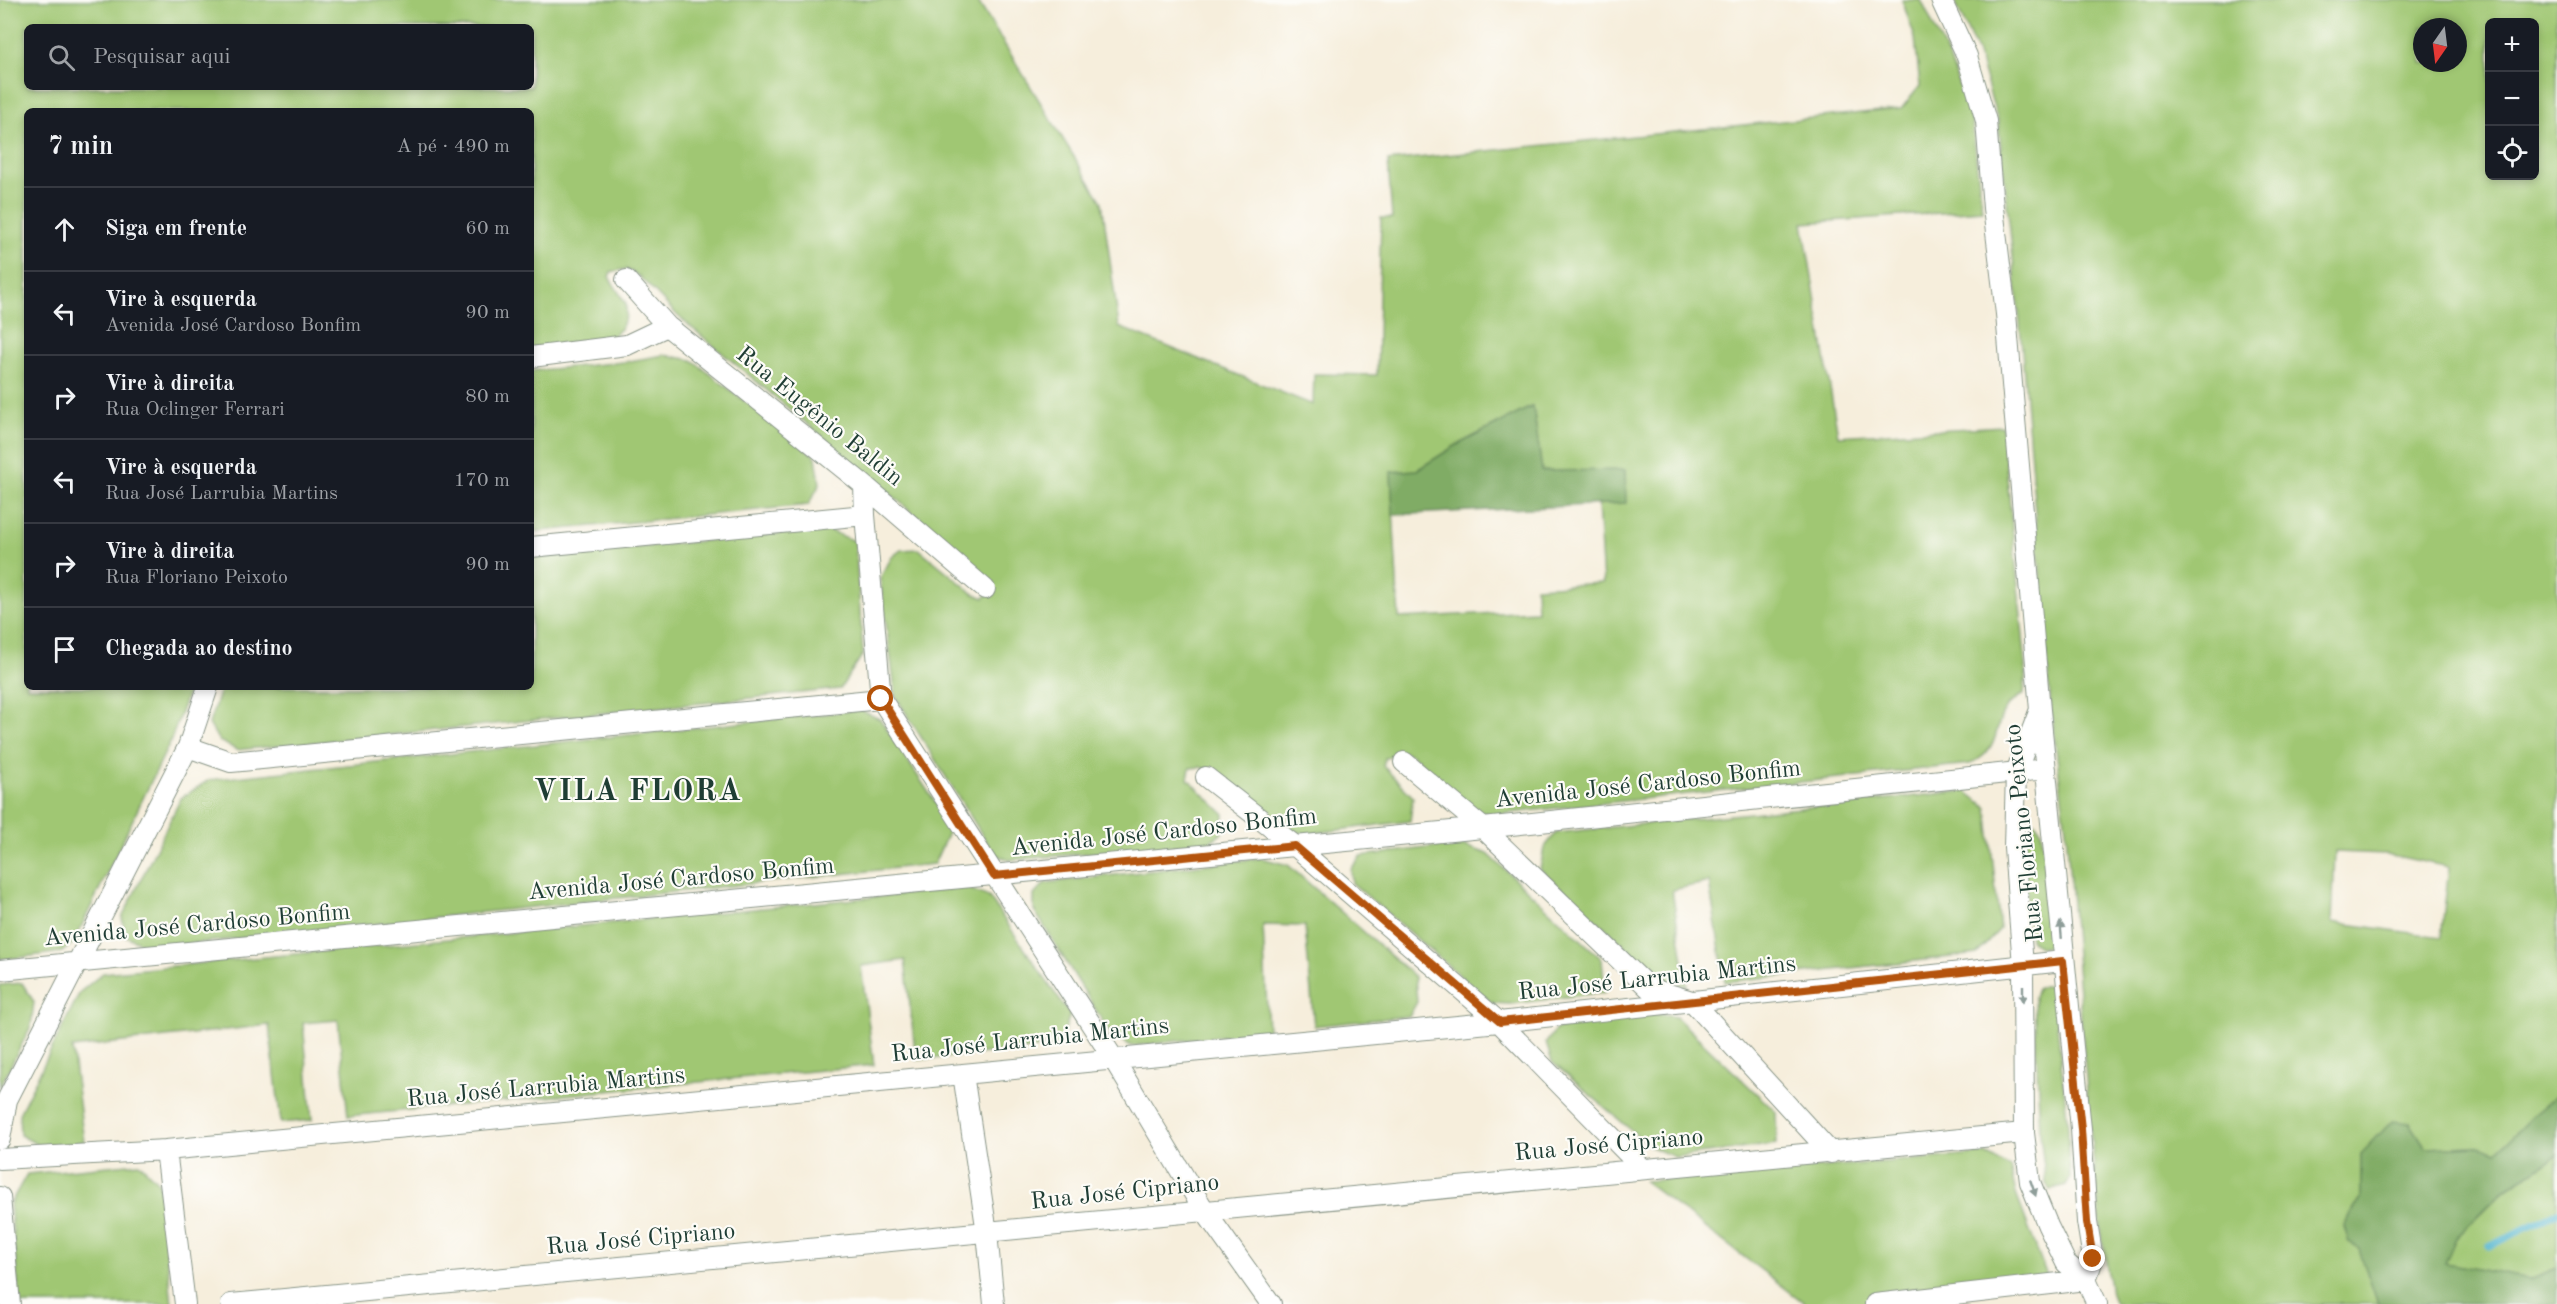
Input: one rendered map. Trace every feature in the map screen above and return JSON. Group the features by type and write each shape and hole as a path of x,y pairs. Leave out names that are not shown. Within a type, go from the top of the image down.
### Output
{"street":[{"path":"1941,0 1967,56 1986,121 1993,208 2006,314 2040,710"},
{"name":"Rua Eugênio Baldin","path":"626,280 667,326 864,485 985,589"},
{"path":"534,357 627,345 667,326"},
{"path":"864,485 881,699 1113,1058 1204,1210 1271,1304"},
{"path":"534,547 865,515"},
{"path":"0,1139 7,1100 188,747 207,690"},
{"path":"188,747 231,762 881,699"},
{"name":"Rua Floriano Peixoto","path":"2040,710 2081,1129 2087,1222 2093,1259 2086,1280"},
{"name":"Rua Floriano Peixoto","path":"2040,710 2016,772 2014,847 2023,966 2024,1133 2031,1182 2048,1226 2066,1263 2086,1280 2097,1304"},
{"path":"1404,762 1483,828 1649,988 1692,1001 1831,1153"},
{"name":"Avenida José Cardoso Bonfim","path":"0,970 1483,828 2046,769"},
{"path":"1206,777 1295,846 1500,1022 1642,1168"},
{"name":"Rua José Larrubia Martins","path":"0,1159 166,1150 963,1074 1500,1022 2063,961"},
{"path":"963,1074 987,1233 994,1304"},
{"name":"Rua José Cipriano","path":"231,1304 2024,1133"},
{"path":"166,1150 185,1304"},
{"path":"0,1197 10,1304"},
{"path":"1875,1304 2086,1280"}],"green space":[{"path":"0,0 977,0 1102,202 1119,327 1313,405 1314,374 1377,375 1381,218 1392,218 1388,161 1901,109 1920,86 1915,38 1902,0 1921,0 1950,60 1972,122 1982,210 1803,223 1838,436 2002,426 2026,667 2024,694 2004,711 1995,739 1983,756 1970,764 1491,815 1471,809 1411,754 1401,752 1385,758 1383,766 1413,797 1410,821 1307,834 1283,829 1219,774 1200,767 1190,768 1188,779 1224,814 1223,833 1207,843 1009,860 994,854 896,697 880,578 892,557 901,550 919,549 974,594 984,598 992,590 991,581 870,476 679,317 639,276 626,269 611,272 609,277 626,304 626,316 621,329 608,339 534,348 534,108 24,108 24,690 189,690 171,740 74,942 62,952 0,960","holes":["1533,406 1542,471 1626,503 1598,504 1603,583 1536,587 1537,611 1399,618 1391,472 1417,470 1455,446"]},
{"path":"1954,0 2557,0 2557,1095 2534,1114 2497,1152 2478,1146 2426,1148 2410,1123 2361,1154 2361,1198 2344,1226 2359,1248 2378,1304 2115,1304 2111,1294 2100,1222 2090,1128 2066,830 2051,708 2019,313 1998,121 1978,54","holes":["2335,852 2386,854 2449,867 2441,937 2332,922"]},
{"path":"664,355 692,360 816,457 820,484 808,505 534,532 534,371 624,362"},
{"path":"1533,406 1542,471 1625,470 1626,503 1393,515 1391,472 1417,470 1455,446"},
{"path":"825,529 855,541 863,654 840,689 237,750 219,741 209,724 220,690 534,690 534,558"},
{"path":"860,710 880,719 951,826 934,864 150,948 126,936 122,918 181,798 209,780"},
{"path":"1965,791 1987,807 2000,929 1977,954 1725,982 1709,882 1672,890 1687,986 1662,979 1540,869 1544,848 1556,833"},
{"path":"2030,821 2035,822 2041,830 2054,942 2050,947 2034,944 2030,939 2022,834 2024,827"},
{"path":"1459,844 1488,854 1602,959 1605,992 1510,1004 1492,1003 1352,883 1351,869 1361,856"},
{"path":"1261,858 1288,865 1415,977 1417,1002 1409,1016 1314,1026 1305,926 1263,925 1268,1031 1131,1046 1110,1033 1034,910 1034,895 1045,883"},
{"path":"967,888 989,897 1070,1015 1059,1046 916,1060 905,960 861,966 874,1065 348,1116 338,1020 303,1023 312,1120 281,1123 269,1025 72,1048 84,1142 40,1146 20,1135 19,1114 80,992 103,973"},
{"path":"22,983 34,1002 31,1026 0,1087 0,985"},
{"path":"2049,986 2054,996 2068,1127 2070,1179 2066,1186 2051,1190 2046,1184 2040,1133 2034,997 2037,989"},
{"path":"1657,1014 1676,1017 1776,1112 1777,1144 1675,1157 1651,1147 1552,1062 1546,1043 1556,1029"},
{"path":"2557,1095 2557,1155 2504,1190 2456,1238 2445,1263 2530,1279 2557,1268 2557,1304 2378,1304 2359,1249 2349,1243 2344,1226 2361,1198 2361,1154 2392,1121 2410,1123 2426,1148 2479,1146 2497,1152 2534,1114"},
{"path":"1985,1154 2010,1167 2016,1194 2047,1276 1917,1304 1806,1304 1644,1181"},
{"path":"2557,1155 2557,1268 2530,1279 2444,1263 2456,1238 2505,1190"},
{"path":"139,1163 159,1183 172,1304 20,1304 10,1204 27,1174"}],"waterway":[{"path":"2489,1246 2557,1213"}],"district":[{"name":"VILA FLORA","path":"638,792"}],"route":[{"path":"881,699 994,876 1295,846 1500,1022 2063,961 2081,1129 2087,1222 2093,1259"}]}
